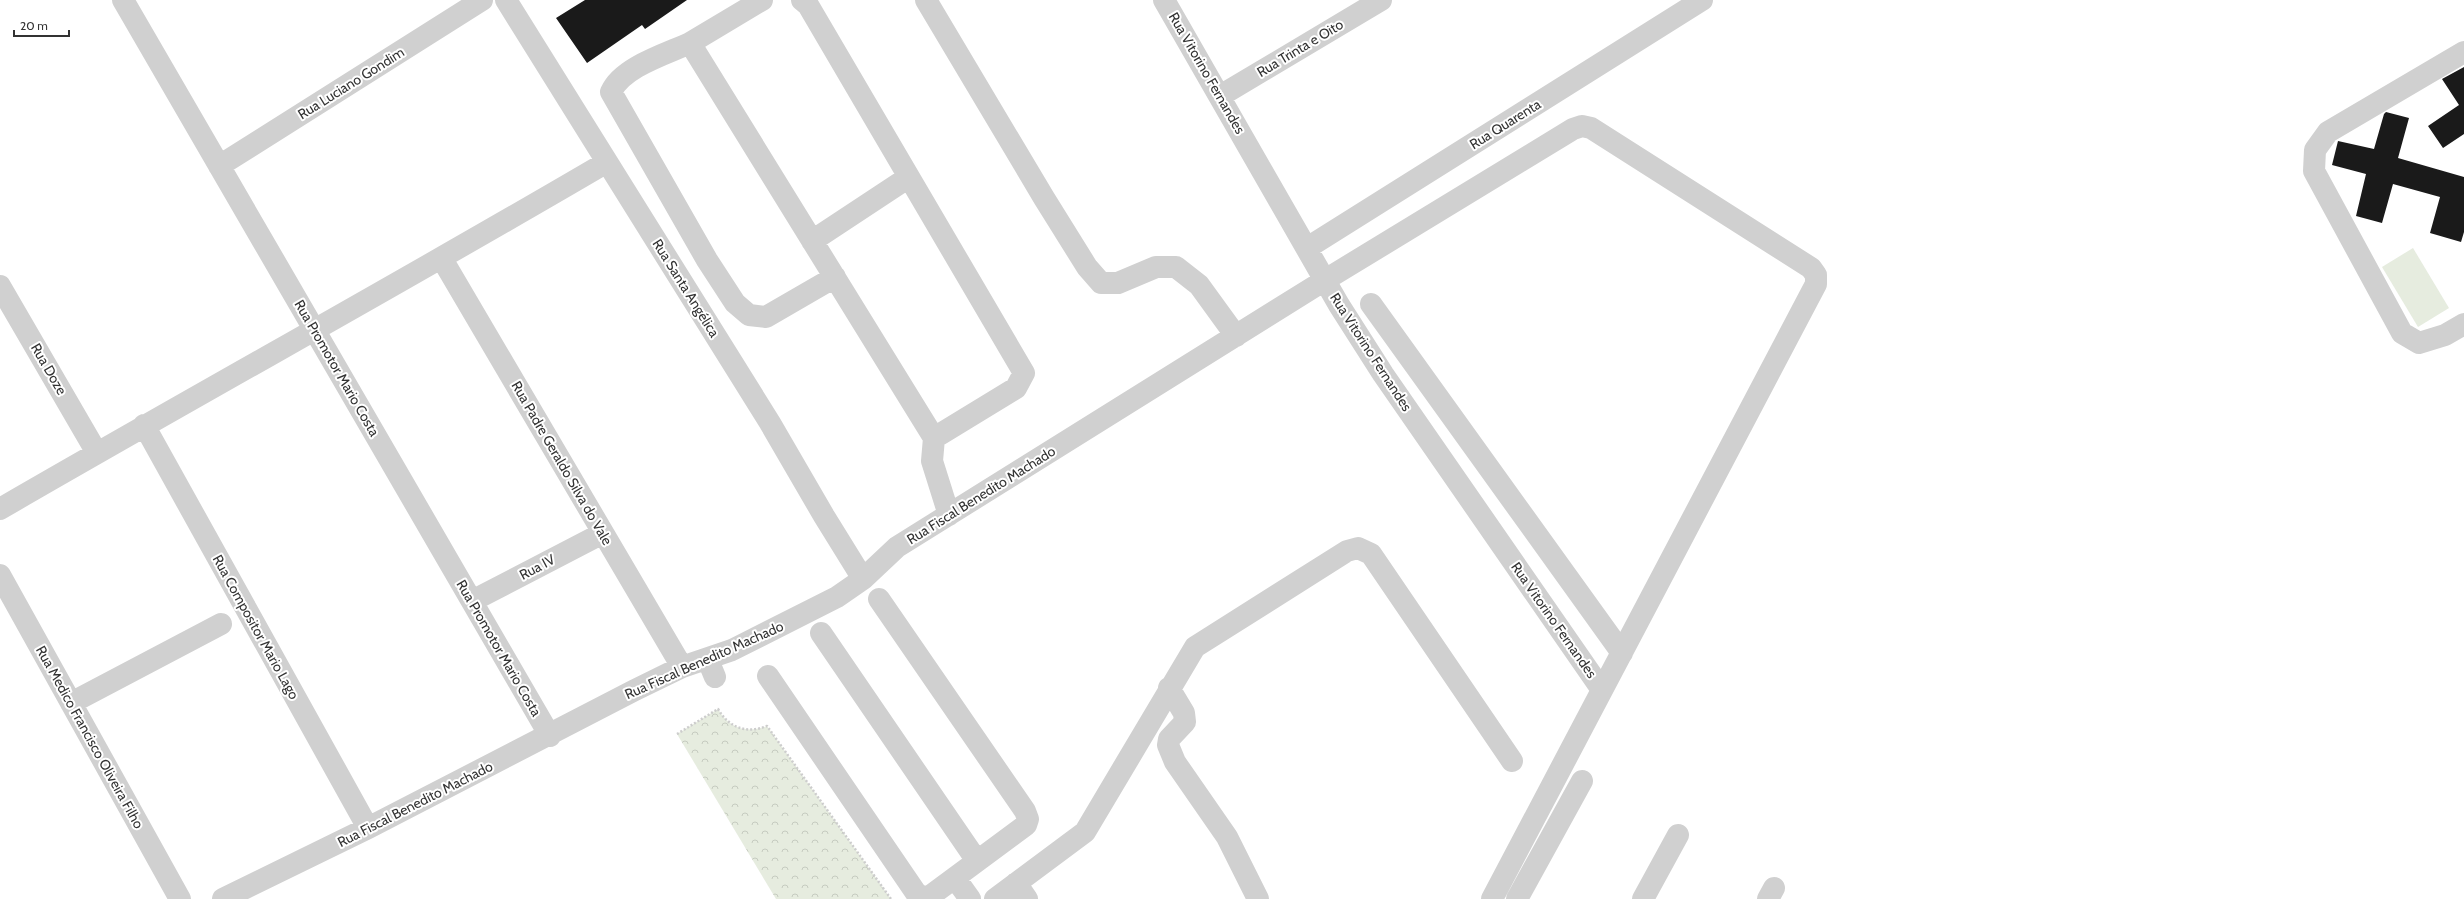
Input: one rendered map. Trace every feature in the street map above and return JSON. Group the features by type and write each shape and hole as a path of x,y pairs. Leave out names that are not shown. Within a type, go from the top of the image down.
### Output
{"street":[{"name":"Rua Promotor Mario Costa","path":"123,0 550,736"},
{"name":"Rua Luciano Gondim","path":"219,166 482,0"},
{"name":"Rua Santa Angélica","path":"506,0 770,423 824,516 863,579"},
{"path":"762,0 690,43 631,70 615,82 612,92 707,260 735,303 749,315 766,317 835,277"},
{"path":"802,0 808,5 1024,373 1016,388 934,438"},
{"path":"926,0 1087,267 1101,283 1118,283 1156,266 1176,267 1199,285 1236,336"},
{"name":"Rua Vitorino Fernandes","path":"1164,0 1325,280 1383,374 1602,690"},
{"name":"Rua Trinta e Oito","path":"1220,96 1381,0"},
{"name":"Rua Quarenta","path":"1307,248 1702,0"},
{"path":"690,43 934,438 932,461 949,515"},
{"path":"2464,52 2328,132 2315,150 2314,171 2402,334 2419,343 2445,335 2464,324"},
{"name":"Rua Fiscal Benedito Machado","path":"223,899 368,828 550,736 635,690 682,668 711,669 736,659 837,597 863,579 898,547 1325,280 1573,129 1582,126 1591,128 1811,268 1816,275 1816,284 1492,899"},
{"path":"0,509 144,425 442,259 607,162"},
{"path":"812,241 910,177"},
{"name":"Rua Padre Geraldo Silva do Vale","path":"442,259 682,668"},
{"name":"Rua Doze","path":"0,286 97,453"},
{"path":"1371,304 1622,653"},
{"name":"Rua Compositor Mario Lago","path":"144,425 368,828"},
{"name":"Rua IV","path":"472,601 603,533"},
{"path":"995,899 1021,891 1085,832 1169,688 1195,647 1347,550 1358,548 1371,554 1512,761"},
{"name":"Rua Medico Francisco Oliveira Filho","path":"0,575 180,899"},
{"path":"768,676 916,894 922,897 930,896 1026,825 1028,819 1025,811 879,599"},
{"path":"71,702 221,624"},
{"path":"821,634 977,862"},
{"path":"1169,688 1184,713 1185,722 1169,739 1168,745 1174,762 1227,837 1258,899"},
{"path":"1517,899 1582,782"},
{"path":"1643,899 1678,835"},
{"path":"954,878 970,899"}],"path":[{"path":"677,734 718,709 723,717 739,728 748,730 767,726 891,899"}],"green space":[{"path":"2413,248 2449,308 2418,327 2382,267"},
{"path":"718,709 727,721 739,728 752,729 767,726 891,899 776,899 677,734"}],"building":[{"path":"585,0 687,0 645,29 642,25 587,63 556,18"},
{"path":"2464,67 2464,134 2443,148 2428,126 2459,105 2442,79"},
{"path":"2386,112 2409,118 2398,158 2464,177 2464,232 2461,242 2430,233 2440,197 2393,184 2382,223 2356,216 2366,174 2332,165 2338,141 2374,149 2384,114"}]}
